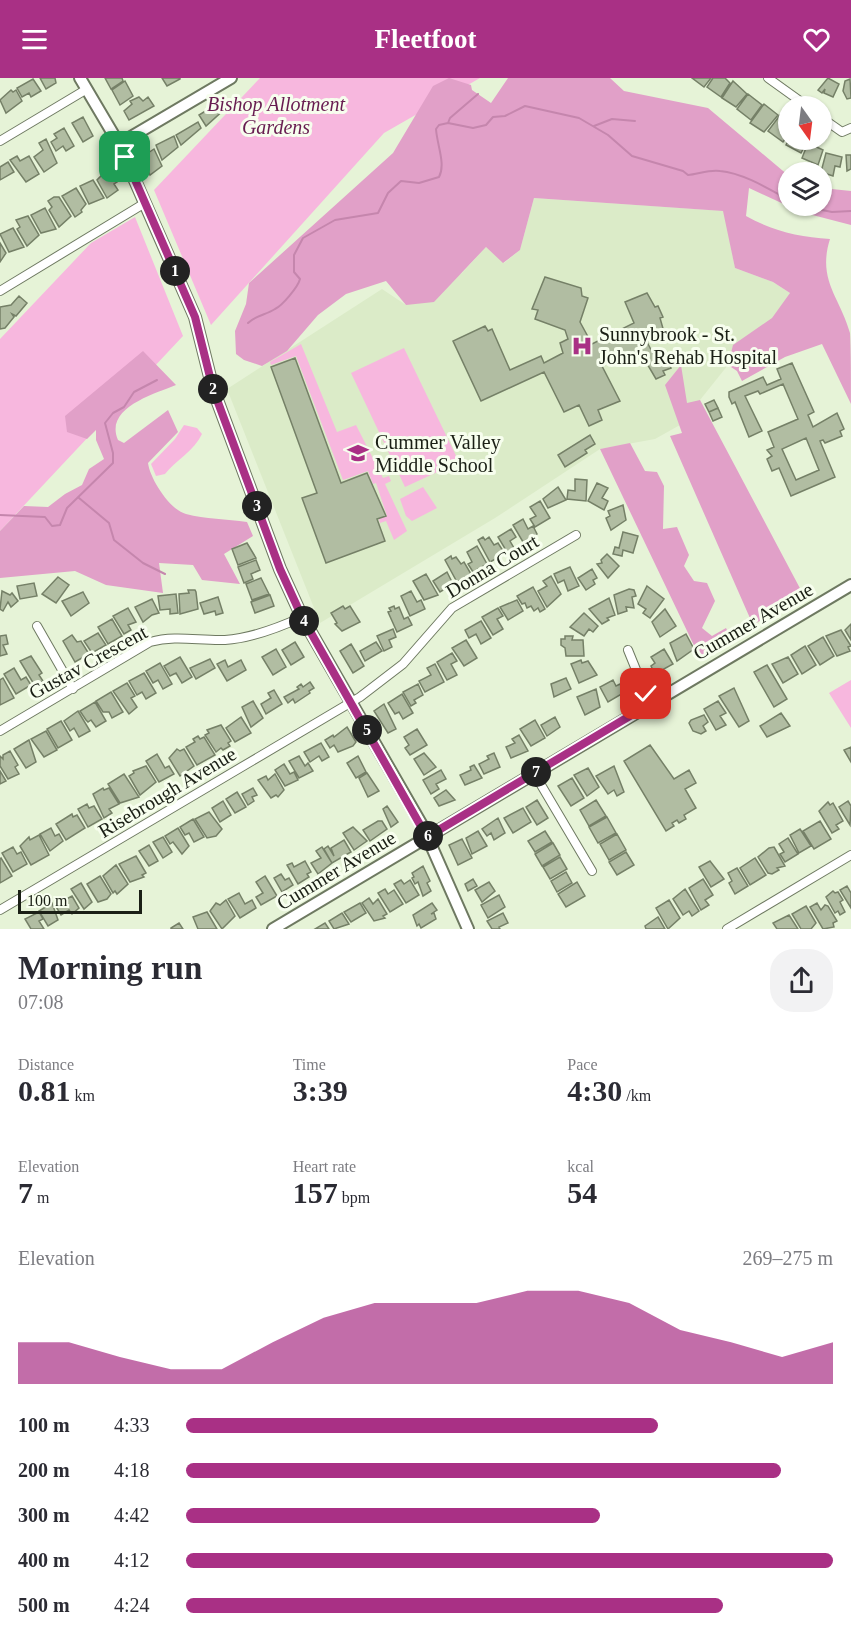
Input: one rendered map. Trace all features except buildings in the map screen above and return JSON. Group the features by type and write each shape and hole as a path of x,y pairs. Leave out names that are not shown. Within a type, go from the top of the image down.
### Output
{"street":[{"path":"80,78 119,144 195,317 213,389 280,569 302,617 427,837 468,929"},
{"path":"119,144 231,78"},
{"path":"768,78 793,96"},
{"path":"0,141 87,89"},
{"path":"832,125 842,132 851,128"},
{"path":"0,291 145,202"},
{"name":"Donna Court","path":"351,703 404,664 452,608 576,535"},
{"name":"Cummer Avenue","path":"273,929 851,585"},
{"name":"Gustav Crescent","path":"0,731 150,642 169,637 224,640 252,636 302,617"},
{"path":"37,626 73,689"},
{"path":"628,650 650,704"},
{"name":"Risebrough Avenue","path":"0,910 351,703"},
{"path":"534,773 591,871"},
{"path":"727,929 851,855"}],"shaded area":[{"path":"449,78 471,85 472,90 491,103 508,78 610,78 624,91 708,108 778,167 778,201 749,188 746,216 766,226 786,232 830,239 826,266 828,277 850,333 851,404 822,344 785,357 742,381 737,371 728,365 733,345 772,318 790,293 773,282 735,268 723,211 534,198 520,250 503,263 486,247 434,302 406,305 386,281 346,294 318,315 287,351 262,366 244,360 236,354 235,331 246,304 249,283 393,153 433,86"},
{"path":"832,189 851,191 851,225 816,216 832,216"},
{"path":"534,198 724,211 735,268 773,282 790,293 780,327 728,365 700,400 705,411 655,439 600,449 495,518 320,623 227,389 382,289 406,305 462,273 486,247 504,263 520,250"},
{"path":"143,351 176,385 144,398 124,411 118,419 116,429 118,440 124,443 168,410 178,432 148,463 150,470 167,500 180,511 201,517 247,522 253,536 224,554 240,584 202,580 193,565 159,563 163,593 106,585 75,571 0,578 0,531 24,506 48,507 82,485 89,469 104,459 96,440 96,430 87,439 67,432 65,416"},
{"path":"681,365 687,403 700,400 803,594 753,625 670,436 682,433 665,385"},
{"path":"630,443 645,471 657,472 664,486 663,529 677,527 689,555 684,566 694,581 707,583 715,601 702,628 712,636 726,628 731,639 700,658 600,449"}],"green space":[{"name":"Bishop Allotment Gardens","path":"260,78 480,78 384,133 211,325 154,190"},
{"path":"135,217 183,336 0,531 0,339 91,243"},
{"path":"301,344 337,432 356,425 383,478 389,476 391,481 385,484 407,531 394,540 386,521 380,523 379,519 387,516 376,483 373,484 368,471 343,480 296,356 271,365 270,362"},
{"path":"404,348 459,462 405,487 351,373"},
{"path":"184,425 197,428 202,434 199,440 165,474 156,476 151,464 175,439"},
{"path":"423,487 437,508 412,521 406,516 400,499"},
{"path":"851,680 851,728 829,693"}],"waterway":[{"path":"448,123 450,118 478,94"},
{"path":"248,323 278,307 296,287 300,279 294,272 294,255 303,238 335,220 378,213 388,193 401,181 419,183 439,177 442,166 436,129 439,125 448,123 473,128 486,125 493,117 505,116 525,106 579,118 608,135 632,156 683,171 688,175 709,171 729,172 756,182 778,194"},
{"path":"594,126 612,119 635,121"},
{"path":"832,212 851,211"},
{"path":"0,515 45,517 52,526 60,525 67,508 113,463 113,453 105,423 113,413 124,407 134,392 157,380"},
{"path":"79,498 109,523 114,540 143,563 165,574"}],"place":[{"name":"Sunnybrook - St. John's Rehab Hospital","path":"582,346"},
{"name":"Cummer Valley Middle School","path":"358,453"}],"route":[{"path":"125,157 195,317 213,389 280,569 302,617 427,837 650,704 646,694"}]}
